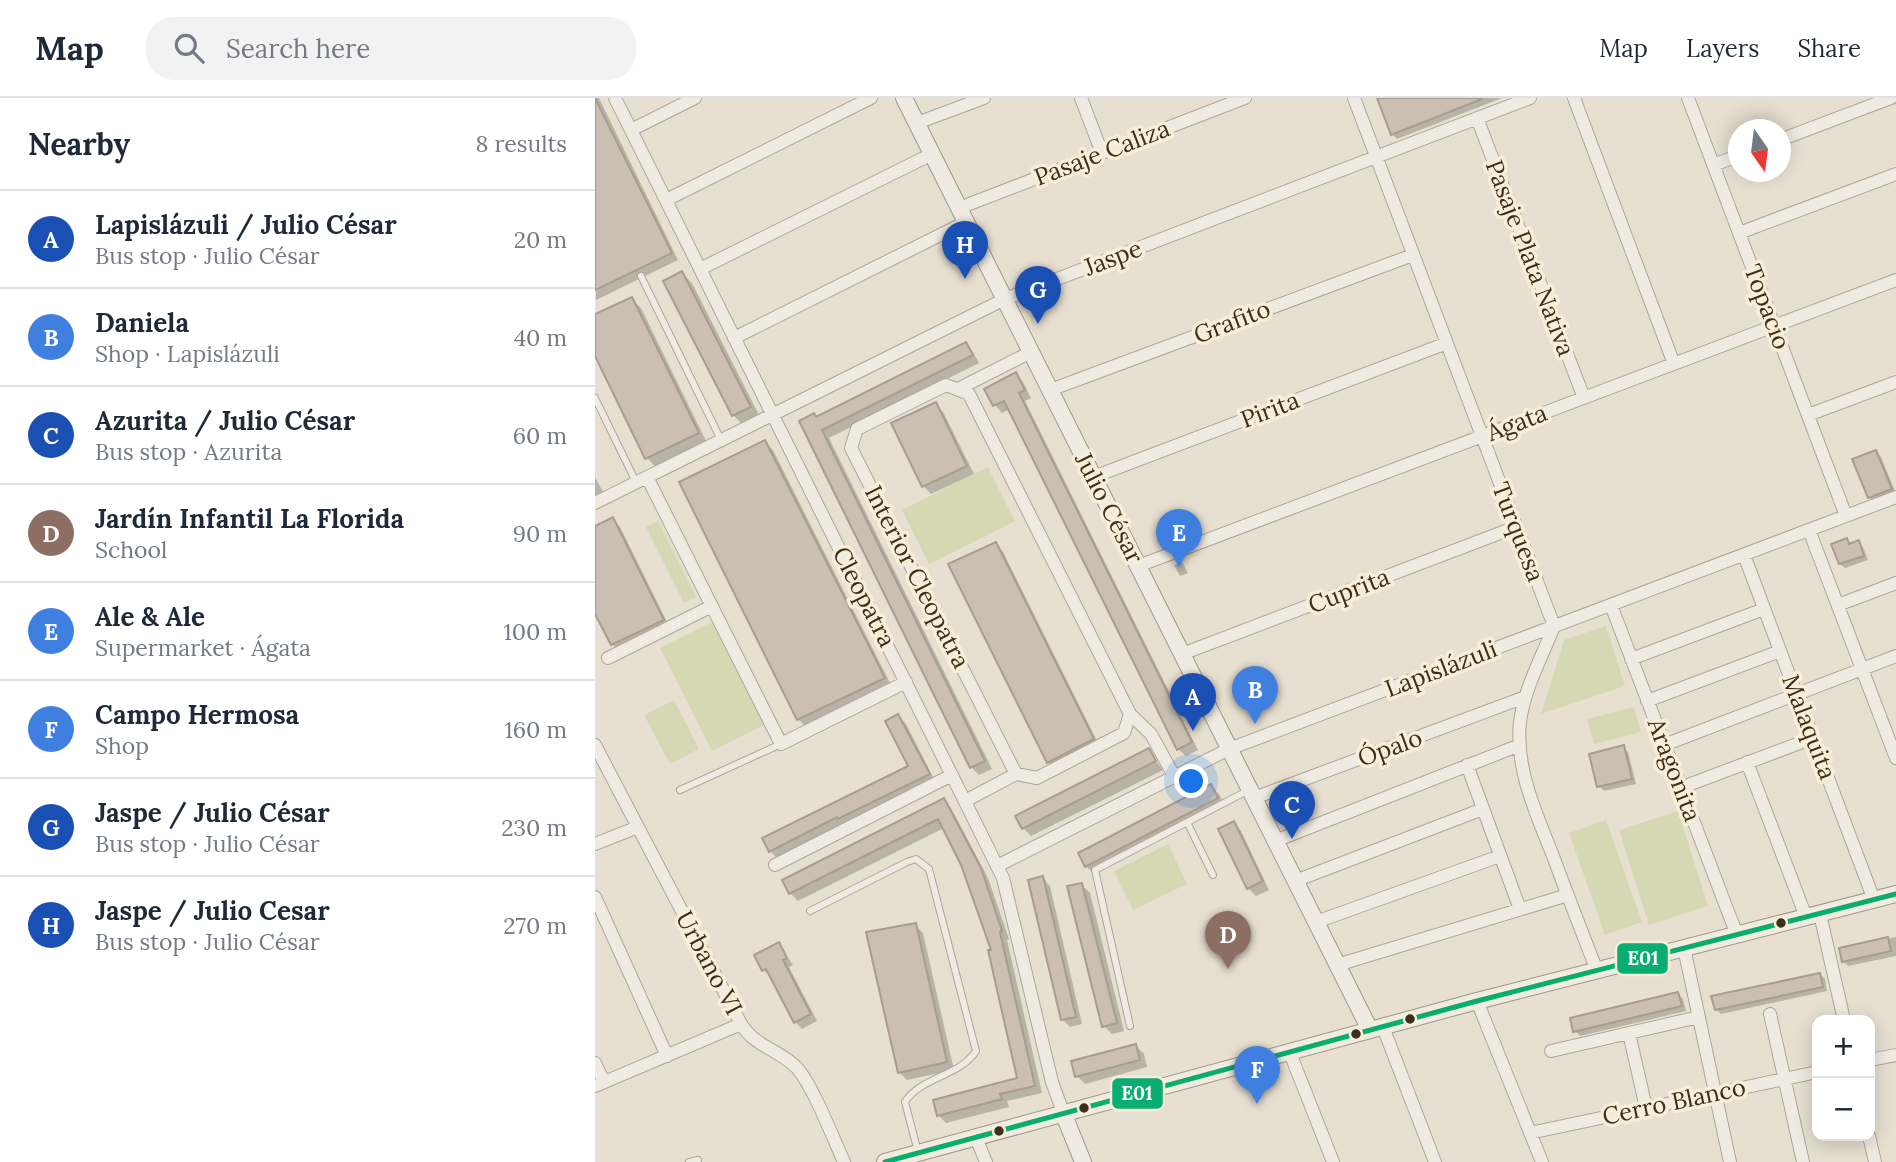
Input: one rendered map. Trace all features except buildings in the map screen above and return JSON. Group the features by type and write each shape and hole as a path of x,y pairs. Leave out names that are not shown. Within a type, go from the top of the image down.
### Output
{"street":[{"name":"Cleopatra","path":"615,98 997,866 1007,891 1052,1082 1064,1115"},
{"path":"631,130 695,98"},
{"path":"666,200 871,98"},
{"name":"Julio César","path":"904,98 1337,965 1377,1028"},
{"path":"917,123 984,98"},
{"path":"1081,98 1102,153"},
{"name":"Pasaje Caliza","path":"734,338 963,215 1102,153 1245,98"},
{"name":"Turquesa","path":"1354,98 1554,626"},
{"name":"Jaspe","path":"595,503 1005,299 1530,98"},
{"path":"1574,98 1674,363"},
{"name":"Topacio","path":"1688,98 1846,516"},
{"path":"1791,136 1891,98"},
{"name":"Pasaje Plata Nativa","path":"1477,118 1584,398"},
{"path":"700,269 932,154"},
{"path":"1713,166 1728,160"},
{"path":"1739,233 1896,174"},
{"name":"Grafito","path":"1050,390 1413,255"},
{"name":"Ágata","path":"1138,566 1896,280"},
{"name":"Pirita","path":"1093,477 1447,343"},
{"name":"Interior Cleopatra","path":"1016,774 851,448 857,429 946,384 958,389 1031,352"},
{"path":"1808,415 1896,382"},
{"path":"958,389 969,394 1130,714 1151,734 1174,776"},
{"path":"641,480 712,606 781,744 906,682"},
{"name":"Lapislázuli","path":"997,866 1229,749 1896,497"},
{"name":"Cuprita","path":"1182,654 1516,527"},
{"path":"1809,530 1896,758"},
{"name":"Malaquita","path":"1744,555 1874,900"},
{"path":"1838,605 1896,583"},
{"name":"Aragonita","path":"1611,605 1737,935"},
{"path":"608,658 712,606"},
{"path":"1631,659 1764,608"},
{"path":"1554,626 1525,697 1520,722 1520,745 1526,783 1597,971"},
{"path":"1647,701 1780,651"},
{"path":"1664,744 1896,656"},
{"name":"Ópalo","path":"1252,794 1525,697"},
{"path":"965,801 1016,774 1037,778 1124,733 1130,714"},
{"path":"1680,788 1813,738"},
{"name":"Urbano VI","path":"595,745 599,761 638,827 741,1024 753,1040 786,1059 801,1074 844,1162"},
{"path":"1275,841 1520,745"},
{"path":"1747,762 1813,916 1843,1015"},
{"path":"1467,765 1520,909"},
{"path":"775,865 952,775"},
{"path":"1295,881 1483,809"},
{"path":"595,844 638,827"},
{"path":"1316,922 1500,856"},
{"path":"885,1162 1477,1001 1896,894"},
{"path":"1337,965 1568,895"},
{"path":"595,897 667,1056"},
{"path":"1684,948 1730,1162"},
{"path":"1477,1001 1542,1162"},
{"path":"1770,1014 1803,1162"},
{"path":"1551,1051 1699,1017"},
{"path":"595,1063 600,1084 741,1024"},
{"path":"1377,1028 1436,1162"},
{"path":"1629,1033 1646,1108"},
{"path":"1290,1053 1331,1161"},
{"path":"1875,1059 1896,1055"},
{"name":"Cerro Blanco","path":"1530,1133 1812,1073"},
{"path":"1064,1115 1083,1162"},
{"path":"976,1138 986,1162"},
{"path":"1870,1141 1875,1162"}],"lane":[{"path":"641,276 721,440"},
{"path":"595,398 641,480"},
{"path":"680,790 781,744"},
{"path":"1130,1026 1095,870 1187,822 1252,794"},
{"path":"1187,822 1213,875"},
{"path":"810,911 907,862 916,859 929,869 976,1051 968,1063 913,1090 905,1102 918,1153"},
{"path":"689,1162 698,1160"}],"green space":[{"path":"988,467 1015,521 929,564 902,510"},
{"path":"658,521 696,597 684,603 646,527"},
{"path":"712,622 764,725 712,751 660,648"},
{"path":"1606,626 1625,686 1541,714 1564,640"},
{"path":"674,700 699,749 670,764 644,715"},
{"path":"1634,707 1641,732 1594,744 1587,719"},
{"path":"1678,811 1708,906 1649,925 1619,830"},
{"path":"1606,820 1642,922 1605,935 1569,833"},
{"path":"1168,844 1187,884 1133,910 1114,871"}],"transit line":[{"name":"E01","path":"885,1162 1477,1001 1896,894"}],"place":[{"name":"Jaspe / Julio Cesar","path":"965,279"},
{"name":"Jaspe / Julio César","path":"1038,324"},
{"name":"Ale & Ale","path":"1179,567"},
{"name":"Daniela","path":"1255,724"},
{"name":"Lapislázuli / Julio César","path":"1193,731"},
{"name":"Azurita / Julio César","path":"1292,839"},
{"name":"Jardín Infantil La Florida","path":"1228,969"},
{"name":"Campo Hermosa","path":"1257,1104"}]}
